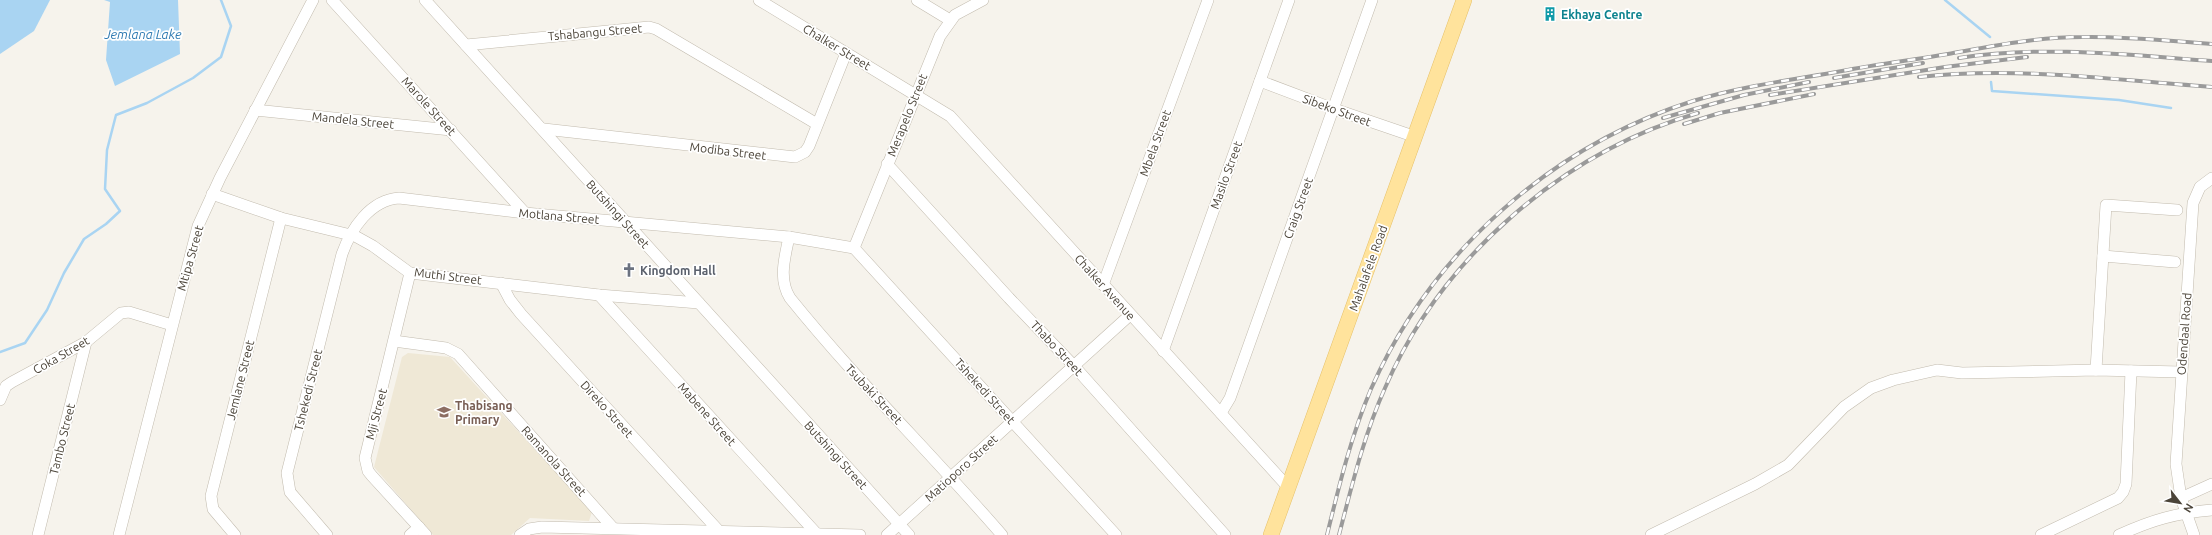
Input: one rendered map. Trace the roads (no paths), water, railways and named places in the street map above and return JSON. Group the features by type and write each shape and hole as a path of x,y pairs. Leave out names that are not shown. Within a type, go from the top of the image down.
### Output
{"main road":[{"name":"Mahalafele Road","path":"1271,535 1464,0"}],"street":[{"name":"Mtipa Street","path":"119,535 193,242 212,194 313,0"},
{"name":"Marole Street","path":"332,0 525,213"},
{"name":"Butshingi Street","path":"425,0 544,129 624,222 909,535"},
{"name":"Chalker Street","path":"759,0 915,94"},
{"path":"917,0 950,20"},
{"name":"Merapelo Street","path":"854,248 915,94 940,36 950,20 963,9 983,0"},
{"name":"Mbela Street","path":"1103,285 1208,0"},
{"name":"Masilo Street","path":"1163,351 1289,0"},
{"name":"Craig Street","path":"1221,413 1230,398 1372,0"},
{"name":"Tshabangu Street","path":"466,45 642,28 656,29 817,124"},
{"name":"Modiba Street","path":"544,129 788,158 795,157 805,152 846,53"},
{"name":"Sibeko Street","path":"1260,81 1334,109 1416,136"},
{"name":"Chalker Avenue","path":"915,94 950,116 960,126 1130,315 1288,487"},
{"name":"Mandela Street","path":"255,110 451,130"},
{"name":"Thabo Street","path":"887,164 1009,298 1074,366 1225,535"},
{"name":"Odendaal Road","path":"2194,535 2181,498 2176,464 2193,203 2200,187 2212,178"},
{"name":"Muthi Street","path":"212,194 281,218 349,234 365,240 410,273 599,295 699,303"},
{"name":"Motlana Street","path":"349,234 361,220 380,204 392,199 525,213 789,237 854,248"},
{"path":"2096,370 2106,205 2176,210"},
{"name":"Jemlane Street","path":"235,535 213,509 211,496 281,218"},
{"name":"Tshekedi Street","path":"327,535 294,498 290,492 286,479 342,254 349,234"},
{"name":"Tsubaki Street","path":"789,237 783,278 784,286 790,298 866,386 952,477 1002,535"},
{"name":"Tshekedi Street","path":"854,248 1116,535"},
{"path":"2102,256 2175,262"},
{"name":"Mji Street","path":"410,273 366,452 366,464 372,476 422,531"},
{"name":"Direko Street","path":"502,283 510,300 521,314 718,530"},
{"name":"Mabene Street","path":"599,295 816,533"},
{"name":"Coka Street","path":"0,400 6,386 86,342 113,319 125,312 172,325"},
{"name":"Matioporo Street","path":"887,535 1130,315"},
{"name":"Ramanola Street","path":"394,341 446,348 458,354 614,528"},
{"name":"Tambo Street","path":"38,535 86,342"},
{"path":"1651,535 1755,484 1788,465 1844,407 1871,388 1893,380 1937,370 1988,373 2096,370 2181,372"},
{"path":"2039,534 2113,501 2123,492 2126,484 2132,371"},
{"path":"2181,498 2212,484"},
{"path":"2119,535 2150,521 2186,512 2212,510"},
{"path":"520,535 529,529 542,527 718,530 860,535"},
{"path":"410,535 422,531"}],"water":[{"path":"0,0 50,0 34,31 0,54"},
{"name":"Jemlana Lake","path":"104,0 178,0 180,54 115,86 106,60 110,2"}],"waterway":[{"path":"0,352 25,343 47,310 64,273 84,239 106,224 120,211 105,189 107,150 116,115 147,103 193,78 221,57 231,26 221,0"},
{"path":"1945,0 1990,37"},
{"path":"1991,82 1992,91 2119,100 2171,108"}],"railway":[{"path":"1327,535 1351,443 1371,389 1396,339 1427,293 1462,250 1501,211 1545,176 1591,146 1641,121 1693,101 1711,96 1748,87 2015,42 2065,37 2114,37 2212,44"},
{"path":"1959,58 2022,52 2086,52 2212,61"},
{"path":"1770,95 1945,67 2027,57"},
{"path":"1834,78 1923,63"},
{"path":"1919,77 1955,74 2029,73 2212,87"},
{"path":"1663,118 1744,95 1809,82"},
{"path":"1684,124 1720,113 1814,94"},
{"path":"1339,535 1365,442 1385,388 1409,340 1439,296 1473,254 1512,216 1554,183 1600,154 1648,131 1698,113"}],"place":[{"name":"Ekhaya Centre","path":"1550,14"},
{"name":"Kingdom Hall","path":"629,270"},
{"name":"Thabisang Primary","path":"444,412"}]}
